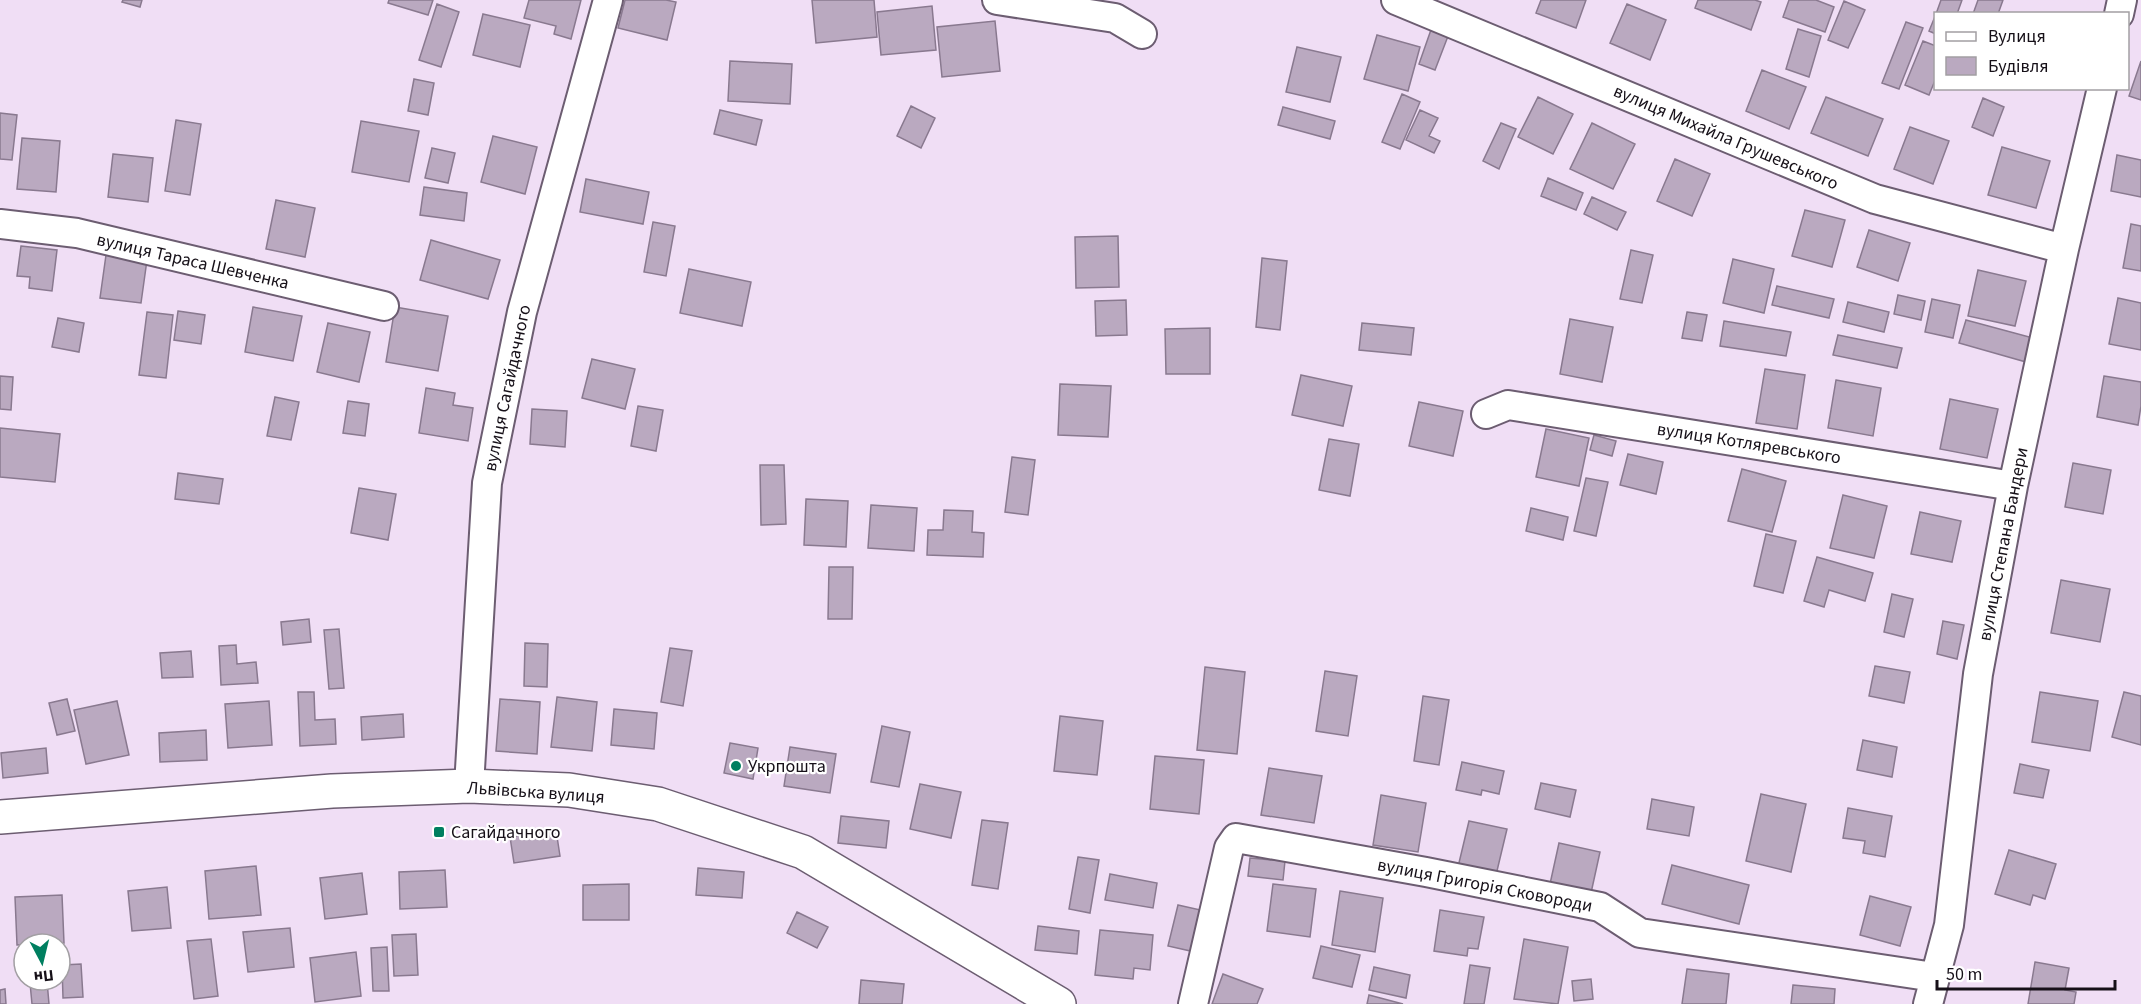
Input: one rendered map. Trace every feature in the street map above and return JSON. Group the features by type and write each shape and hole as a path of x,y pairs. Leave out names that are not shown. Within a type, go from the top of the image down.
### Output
{"main road":[{"name":"Львівська вулиця","path":"0,817 332,791 470,786 569,790 658,804 803,852 1059,1004"}],"street":[{"name":"вулиця Сагайдачного","path":"470,786 487,483 522,312 608,0"},
{"path":"997,0 1115,18 1142,34"},
{"name":"вулиця Михайла Грушевського","path":"1396,0 1875,199 2064,249"},
{"name":"вулиця Степана Бандери","path":"1931,991 1949,925 1978,674 2013,486 2064,249 2102,90"},
{"name":"вулиця Тараса Шевченка","path":"0,224 77,234 384,306"},
{"name":"вулиця Котляревського","path":"1486,414 1508,405 2013,486"},
{"name":"вулиця Григорія Сковороди","path":"1193,1004 1229,848 1236,838 1426,872 1600,907 1640,933 1931,991"}],"building":[{"path":"123,0 142,0 140,7 122,2"},
{"path":"389,0 433,0 428,15 388,3"},
{"path":"529,0 581,0 571,39 554,34 556,26 524,18"},
{"path":"625,0 676,2 667,40 618,28"},
{"path":"812,0 874,0 877,37 816,43"},
{"path":"1541,0 1586,0 1576,28 1536,13"},
{"path":"1698,0 1755,0 1761,2 1751,30 1695,8"},
{"path":"1789,0 1816,0 1834,7 1825,32 1783,17"},
{"path":"1941,0 1962,0 1958,12 1937,12"},
{"path":"1978,0 2003,0 1999,12 1974,12"},
{"path":"1844,1 1865,10 1848,48 1828,40"},
{"path":"437,4 459,12 441,67 419,60"},
{"path":"1627,4 1666,20 1650,60 1610,43"},
{"path":"932,6 936,50 881,55 877,12"},
{"path":"483,14 530,25 520,67 473,55"},
{"path":"1934,19 1934,33 1929,31"},
{"path":"995,21 1000,71 942,77 937,27"},
{"path":"1906,22 1923,28 1899,89 1882,83"},
{"path":"1433,24 1450,31 1435,70 1419,64"},
{"path":"1798,29 1821,36 1809,77 1786,69"},
{"path":"1377,35 1420,47 1408,91 1364,79"},
{"path":"1923,41 1934,45 1934,83 1929,95 1905,85"},
{"path":"1297,47 1341,57 1330,102 1286,92"},
{"path":"730,61 792,64 790,104 728,101"},
{"path":"2141,61 2141,100 2129,96"},
{"path":"1762,70 1806,87 1789,129 1746,111"},
{"path":"414,79 434,83 428,115 408,111"},
{"path":"1402,94 1420,102 1400,149 1382,142"},
{"path":"1538,97 1573,114 1553,154 1518,137"},
{"path":"1826,97 1883,119 1868,156 1811,133"},
{"path":"1983,98 2004,107 1993,136 1972,127"},
{"path":"911,106 935,118 921,148 897,136"},
{"path":"1283,107 1335,121 1330,139 1278,125"},
{"path":"720,110 762,120 756,145 714,134"},
{"path":"1420,110 1438,118 1429,136 1440,141 1434,153 1406,140"},
{"path":"0,113 17,115 12,160 0,159"},
{"path":"176,120 201,124 190,195 165,191"},
{"path":"361,121 419,131 409,182 352,172"},
{"path":"1501,123 1516,129 1499,169 1483,161"},
{"path":"1592,123 1635,144 1613,189 1570,169"},
{"path":"1910,127 1949,141 1933,184 1894,169"},
{"path":"493,136 537,147 525,194 481,182"},
{"path":"22,138 60,141 56,192 17,189"},
{"path":"2002,147 2050,161 2036,208 1988,195"},
{"path":"432,148 455,153 448,183 425,178"},
{"path":"113,154 153,158 148,202 108,197"},
{"path":"2117,155 2141,160 2141,197 2111,191"},
{"path":"1675,159 1710,174 1692,216 1657,201"},
{"path":"1548,178 1583,193 1576,210 1541,196"},
{"path":"586,179 649,192 643,224 580,212"},
{"path":"424,187 467,193 464,221 420,215"},
{"path":"1592,197 1626,212 1617,230 1584,214"},
{"path":"276,200 315,208 305,257 266,249"},
{"path":"1805,210 1845,220 1832,267 1792,256"},
{"path":"653,222 675,226 666,276 644,272"},
{"path":"2131,224 2141,226 2141,271 2123,268"},
{"path":"1869,230 1910,243 1898,281 1857,267"},
{"path":"1118,236 1119,287 1076,288 1075,237"},
{"path":"431,240 500,260 488,299 420,280"},
{"path":"21,246 57,250 52,291 29,288 30,277 17,276"},
{"path":"1631,250 1653,255 1642,303 1620,299"},
{"path":"106,255 147,260 141,303 100,298"},
{"path":"1262,258 1287,261 1280,330 1256,327"},
{"path":"1733,259 1774,269 1764,313 1723,303"},
{"path":"689,269 751,282 742,326 680,313"},
{"path":"1978,270 2026,281 2015,326 1968,316"},
{"path":"1777,286 1834,299 1829,318 1772,305"},
{"path":"1898,295 1925,301 1921,320 1894,314"},
{"path":"2118,298 2141,303 2141,350 2109,344"},
{"path":"1932,299 1960,305 1953,338 1925,332"},
{"path":"1126,300 1127,335 1096,336 1095,301"},
{"path":"1848,302 1889,312 1884,332 1843,322"},
{"path":"253,307 302,316 293,361 245,352"},
{"path":"395,307 448,316 438,371 386,362"},
{"path":"178,311 205,315 201,344 174,340"},
{"path":"147,312 173,315 166,378 139,375"},
{"path":"1687,312 1707,315 1702,341 1682,338"},
{"path":"58,318 84,323 79,352 52,347"},
{"path":"1570,319 1613,327 1602,382 1560,374"},
{"path":"1966,320 2033,338 2026,362 1959,343"},
{"path":"1724,321 1791,332 1786,356 1720,346"},
{"path":"328,323 370,332 359,382 317,372"},
{"path":"1362,323 1414,328 1411,355 1359,350"},
{"path":"1210,328 1210,374 1166,374 1165,329"},
{"path":"1838,335 1902,348 1897,368 1833,355"},
{"path":"592,359 635,369 625,409 582,398"},
{"path":"1765,369 1805,375 1797,429 1756,423"},
{"path":"1301,375 1352,386 1343,426 1292,415"},
{"path":"0,376 13,377 11,410 0,409"},
{"path":"2104,376 2141,382 2138,425 2097,417"},
{"path":"1836,380 1881,388 1873,436 1828,428"},
{"path":"1060,384 1111,386 1108,437 1058,435"},
{"path":"426,388 455,393 453,405 473,408 468,441 419,433"},
{"path":"275,397 299,402 291,440 267,436"},
{"path":"1950,399 1998,409 1987,458 1940,449"},
{"path":"348,401 369,404 365,436 343,433"},
{"path":"1419,402 1463,411 1453,456 1409,446"},
{"path":"638,406 663,410 656,451 631,446"},
{"path":"532,409 567,411 565,447 530,444"},
{"path":"0,428 60,434 55,482 0,477"},
{"path":"1546,429 1589,438 1579,486 1536,477"},
{"path":"1594,435 1616,441 1612,456 1590,450"},
{"path":"1329,439 1359,444 1350,496 1319,490"},
{"path":"1628,454 1663,462 1656,494 1620,485"},
{"path":"1012,457 1035,460 1028,515 1005,512"},
{"path":"2073,463 2111,470 2103,514 2065,507"},
{"path":"760,465 784,465 786,524 761,525"},
{"path":"1742,469 1786,481 1772,532 1728,521"},
{"path":"178,473 223,479 219,504 175,499"},
{"path":"1586,478 1608,482 1596,536 1574,531"},
{"path":"359,488 396,494 388,540 351,533"},
{"path":"1843,495 1887,506 1874,558 1830,548"},
{"path":"806,499 848,501 846,547 804,545"},
{"path":"871,505 917,508 914,551 868,548"},
{"path":"1531,508 1568,517 1563,540 1526,531"},
{"path":"944,510 973,511 972,532 984,533 983,557 927,555 928,530 943,530"},
{"path":"1920,512 1961,521 1952,562 1911,554"},
{"path":"1766,534 1796,541 1783,593 1754,586"},
{"path":"1817,557 1873,573 1865,601 1829,590 1824,607 1804,601"},
{"path":"829,567 853,567 852,619 828,619"},
{"path":"2061,580 2110,589 2100,642 2051,633"},
{"path":"1892,594 1913,599 1904,637 1884,632"},
{"path":"309,619 311,642 283,645 281,622"},
{"path":"1943,621 1964,625 1957,659 1937,654"},
{"path":"339,629 344,688 329,689 324,630"},
{"path":"525,643 548,644 547,687 524,686"},
{"path":"236,645 237,664 256,662 258,683 221,685 219,646"},
{"path":"670,648 692,651 683,706 661,702"},
{"path":"191,651 193,677 162,678 160,653"},
{"path":"1875,666 1910,672 1904,703 1869,696"},
{"path":"1205,667 1245,672 1237,754 1197,750"},
{"path":"1325,671 1357,676 1348,736 1316,731"},
{"path":"298,692 314,692 315,720 335,719 336,744 300,746"},
{"path":"2040,692 2098,701 2090,751 2032,742"},
{"path":"2124,692 2141,696 2141,745 2112,737"},
{"path":"1423,696 1449,700 1439,765 1414,761"},
{"path":"557,697 597,702 592,751 551,747"},
{"path":"67,699 75,731 57,735 49,703"},
{"path":"500,699 540,702 537,754 496,751"},
{"path":"117,701 129,755 86,764 74,710"},
{"path":"269,701 272,745 228,748 225,704"},
{"path":"614,709 657,713 654,749 611,745"},
{"path":"403,714 404,737 362,740 361,717"},
{"path":"1060,716 1103,721 1097,775 1054,771"},
{"path":"882,726 910,732 899,787 871,782"},
{"path":"206,730 207,760 160,762 159,733"},
{"path":"1863,740 1897,747 1892,777 1857,770"},
{"path":"730,743 758,748 753,779 724,773"},
{"path":"790,747 836,754 830,793 784,786"},
{"path":"46,748 48,773 3,778 1,753"},
{"path":"1155,756 1204,760 1199,814 1150,809"},
{"path":"1462,762 1504,771 1499,794 1482,790 1481,795 1456,790"},
{"path":"2020,764 2049,770 2043,798 2014,793"},
{"path":"1269,768 1322,776 1314,823 1261,815"},
{"path":"1541,783 1576,790 1570,817 1535,809"},
{"path":"920,784 961,792 951,838 910,829"},
{"path":"1761,794 1806,804 1791,872 1746,861"},
{"path":"1381,795 1426,803 1418,852 1373,845"},
{"path":"1652,799 1694,807 1689,836 1647,829"},
{"path":"1848,808 1892,816 1885,857 1863,853 1865,841 1843,838"},
{"path":"841,816 889,821 886,848 838,843"},
{"path":"982,820 1008,823 998,889 972,885"},
{"path":"1469,821 1507,829 1496,875 1458,867"},
{"path":"556,830 560,856 514,863 510,837"},
{"path":"1559,843 1600,852 1591,893 1550,884"},
{"path":"2009,850 2056,864 2045,899 2033,895 2030,905 1995,894"},
{"path":"1078,857 1099,860 1090,913 1069,909"},
{"path":"1250,858 1285,861 1283,880 1248,876"},
{"path":"1672,865 1749,885 1739,924 1662,904"},
{"path":"256,866 261,915 209,919 205,871"},
{"path":"698,868 744,872 742,898 696,895"},
{"path":"445,870 447,907 400,909 399,872"},
{"path":"362,873 367,914 325,919 320,878"},
{"path":"1110,874 1157,883 1153,908 1105,900"},
{"path":"629,884 629,920 583,920 583,885"},
{"path":"1273,884 1316,889 1310,937 1267,931"},
{"path":"167,887 171,928 132,931 128,891"},
{"path":"1340,891 1383,898 1375,952 1332,945"},
{"path":"62,895 64,932 16,932 15,897"},
{"path":"1870,896 1911,907 1900,946 1860,935"},
{"path":"1178,905 1205,911 1195,952 1168,946"},
{"path":"1440,910 1484,917 1478,949 1468,948 1467,956 1434,951"},
{"path":"797,912 828,927 817,948 787,933"},
{"path":"1038,926 1079,931 1077,954 1035,950"},
{"path":"290,928 294,967 248,972 243,932"},
{"path":"1100,930 1153,935 1150,970 1134,968 1133,979 1095,975"},
{"path":"416,934 418,975 394,976 392,935"},
{"path":"211,939 218,996 194,999 187,941"},
{"path":"1524,939 1568,947 1558,1004 1514,999"},
{"path":"1321,946 1360,955 1352,987 1313,978"},
{"path":"387,947 389,991 373,991 371,948"},
{"path":"356,952 361,996 315,1002 310,958"},
{"path":"2035,962 2069,968 2065,990 2076,992 2074,1004 2028,1004"},
{"path":"72,964 81,964 83,997 63,998 63,992 72,992"},
{"path":"1470,965 1490,968 1484,1004 1464,1004"},
{"path":"1374,967 1410,975 1406,998 1369,990"},
{"path":"1687,969 1729,974 1726,1004 1682,1004"},
{"path":"1223,974 1263,989 1257,1004 1212,1004"},
{"path":"1591,979 1593,999 1574,1001 1572,981"},
{"path":"861,980 904,984 902,1004 859,1004"},
{"path":"1793,985 1835,989 1834,1004 1791,1004"},
{"path":"5,989 6,1004 0,1004 0,990"},
{"path":"31,992 48,992 49,1004 32,1004"},
{"path":"1369,995 1403,1004 1367,1004"}],"place":[{"name":"Укрпошта","path":"736,766"},
{"name":"Сагайдачного","path":"439,832"}]}
